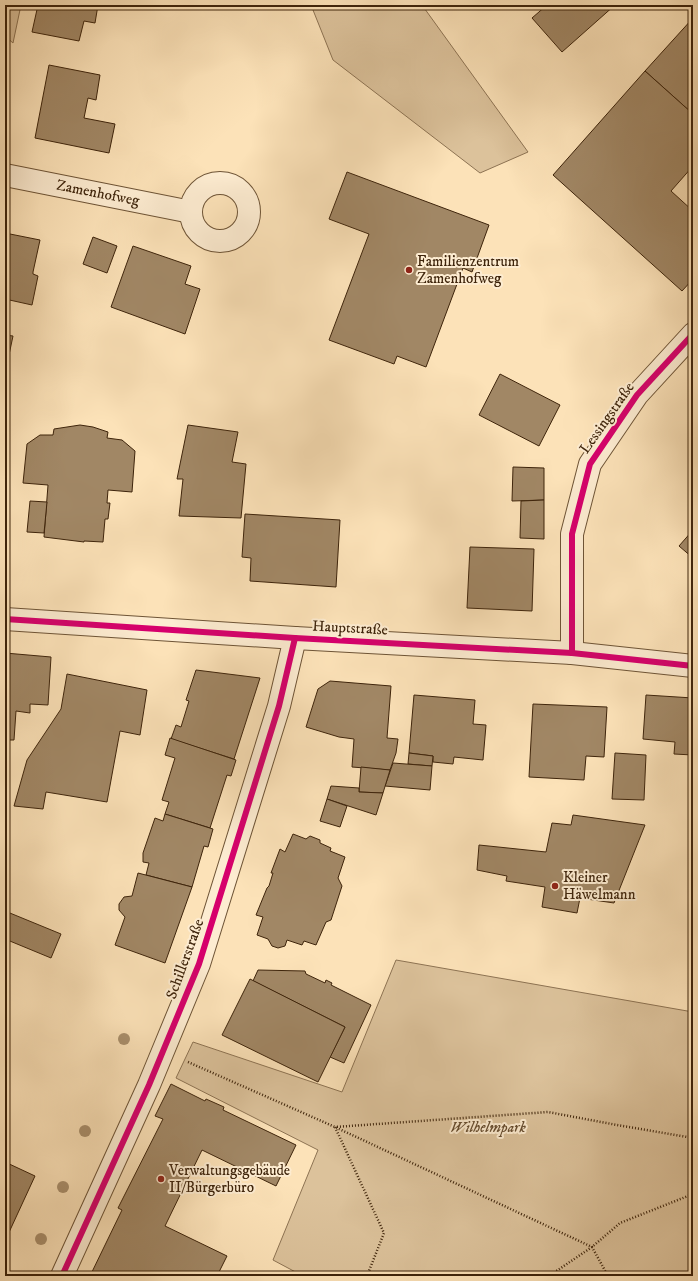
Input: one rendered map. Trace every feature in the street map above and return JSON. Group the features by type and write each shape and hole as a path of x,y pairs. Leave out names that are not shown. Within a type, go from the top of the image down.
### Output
{"street":[{"name":"Zamenhofweg","path":"5,174 191,212"},
{"name":"Lessingstraße","path":"572,653 572,534 590,464 637,395 693,334"},
{"name":"Hauptstraße","path":"5,619 295,638 572,653 693,666"},
{"name":"Schillerstraße","path":"62,1276 164,1051 200,964 279,706 295,638"}],"path":[{"path":"164,1051 335,1127 592,1247 608,1276"},
{"path":"335,1127 548,1112 617,1126 693,1138"},
{"path":"335,1127 384,1233 367,1276"},
{"path":"548,1276 592,1247 620,1223 693,1194"}],"green space":[{"path":"5,5 21,5 13,43 5,36"},
{"path":"311,5 422,5 528,152 480,173 333,60"},
{"name":"Wilhelmpark","path":"396,960 693,1012 693,1276 303,1276 273,1260 318,1150 176,1078 193,1042 342,1092"}],"building":[{"path":"38,5 98,5 95,23 84,21 79,41 32,32"},
{"path":"547,5 615,5 562,52 532,18"},
{"path":"693,18 693,114 645,71"},
{"path":"49,65 100,75 96,100 88,98 84,118 115,124 109,153 35,138"},
{"path":"645,71 693,114 693,166 671,191 693,211 693,279 682,291 553,175"},
{"name":"Familienzentrum Zamenhofweg","path":"347,172 489,225 472,272 463,268 426,367 397,356 394,364 329,340 369,234 329,219"},
{"path":"5,233 40,240 33,272 33,274 38,276 32,305 5,299"},
{"path":"93,237 117,246 107,273 83,264"},
{"path":"133,246 191,266 185,284 200,289 185,334 111,307"},
{"path":"5,335 13,336 6,369 5,369"},
{"path":"500,374 560,405 539,446 479,415"},
{"path":"80,425 93,427 108,432 107,438 122,440 135,451 132,492 108,490 107,503 110,503 108,519 105,519 103,542 84,542 44,537 48,485 23,483 27,444 40,435 53,435 54,429"},
{"path":"188,425 238,432 232,462 246,464 241,518 179,516 183,479 177,479"},
{"path":"513,467 544,468 544,500 512,501"},
{"path":"544,500 544,539 520,538 521,501"},
{"path":"30,501 47,502 44,533 27,532"},
{"path":"245,514 340,520 336,587 250,581 251,558 242,557"},
{"path":"693,530 693,558 679,546"},
{"path":"470,547 534,549 532,611 467,608"},
{"path":"5,653 51,657 48,705 30,704 30,713 16,711 14,740 5,740"},
{"path":"196,670 260,678 234,759 171,739 176,725 181,727 189,701 186,700"},
{"path":"67,674 147,690 140,735 120,731 107,802 46,792 43,809 14,806 27,760 61,709"},
{"path":"330,681 391,686 387,738 398,739 396,753 390,770 352,767 354,739 339,737 306,727 318,689"},
{"path":"414,695 475,700 473,724 486,725 483,760 454,757 453,764 433,762 433,756 409,753"},
{"path":"646,695 693,698 693,755 674,754 675,742 643,739"},
{"path":"533,704 607,707 604,757 586,756 584,780 529,777"},
{"path":"170,738 236,760 231,776 227,775 210,828 165,814 169,802 162,800 175,758 165,755"},
{"path":"409,753 433,756 432,766 408,764"},
{"path":"615,753 646,755 644,800 612,799"},
{"path":"393,763 432,766 430,790 385,786"},
{"path":"361,767 390,770 383,793 359,792"},
{"path":"331,786 359,788 359,792 383,793 376,815 327,799"},
{"path":"327,799 347,806 340,827 320,821"},
{"path":"165,814 213,829 208,847 204,846 192,887 146,875 149,863 143,862 143,853 155,818 163,821"},
{"path":"573,815 645,825 614,903 580,898 577,913 542,907 545,887 506,881 507,876 477,870 479,845 546,852 552,823 571,825"},
{"path":"293,834 306,839 310,836 320,840 320,843 331,848 330,851 345,857 338,878 342,886 331,920 326,922 316,945 304,941 302,945 287,940 285,946 278,948 272,946 268,939 257,935 263,917 256,915 269,886 273,873 271,873 280,849 285,852"},
{"path":"138,873 192,887 165,963 115,945 125,917 119,910 119,904 124,897 132,896"},
{"path":"5,911 61,934 51,958 5,939"},
{"path":"258,970 305,971 306,974 325,983 326,980 332,983 331,985 371,1005 344,1063 330,1057 345,1027 253,981"},
{"path":"250,979 345,1027 318,1082 222,1035"},
{"name":"Verwaltungsgebäude II/Bürgerbüro","path":"171,1084 205,1101 206,1099 224,1107 223,1110 296,1145 276,1186 202,1150 165,1226 227,1256 217,1276 90,1276 122,1210 118,1208 163,1119 155,1116"},
{"path":"5,1162 35,1176 5,1241"}],"cycle path":[{"path":"572,653 572,534 590,464 637,395 693,334"},
{"path":"5,619 295,638 572,653 693,666"},
{"path":"62,1276 149,1085 199,964 279,706 295,638"}],"place":[{"name":"Familienzentrum Zamenhofweg","path":"409,270"},
{"name":"Kleiner Häwelmann","path":"555,886"},
{"name":"Verwaltungsgebäude II/Bürgerbüro","path":"161,1179"}]}
